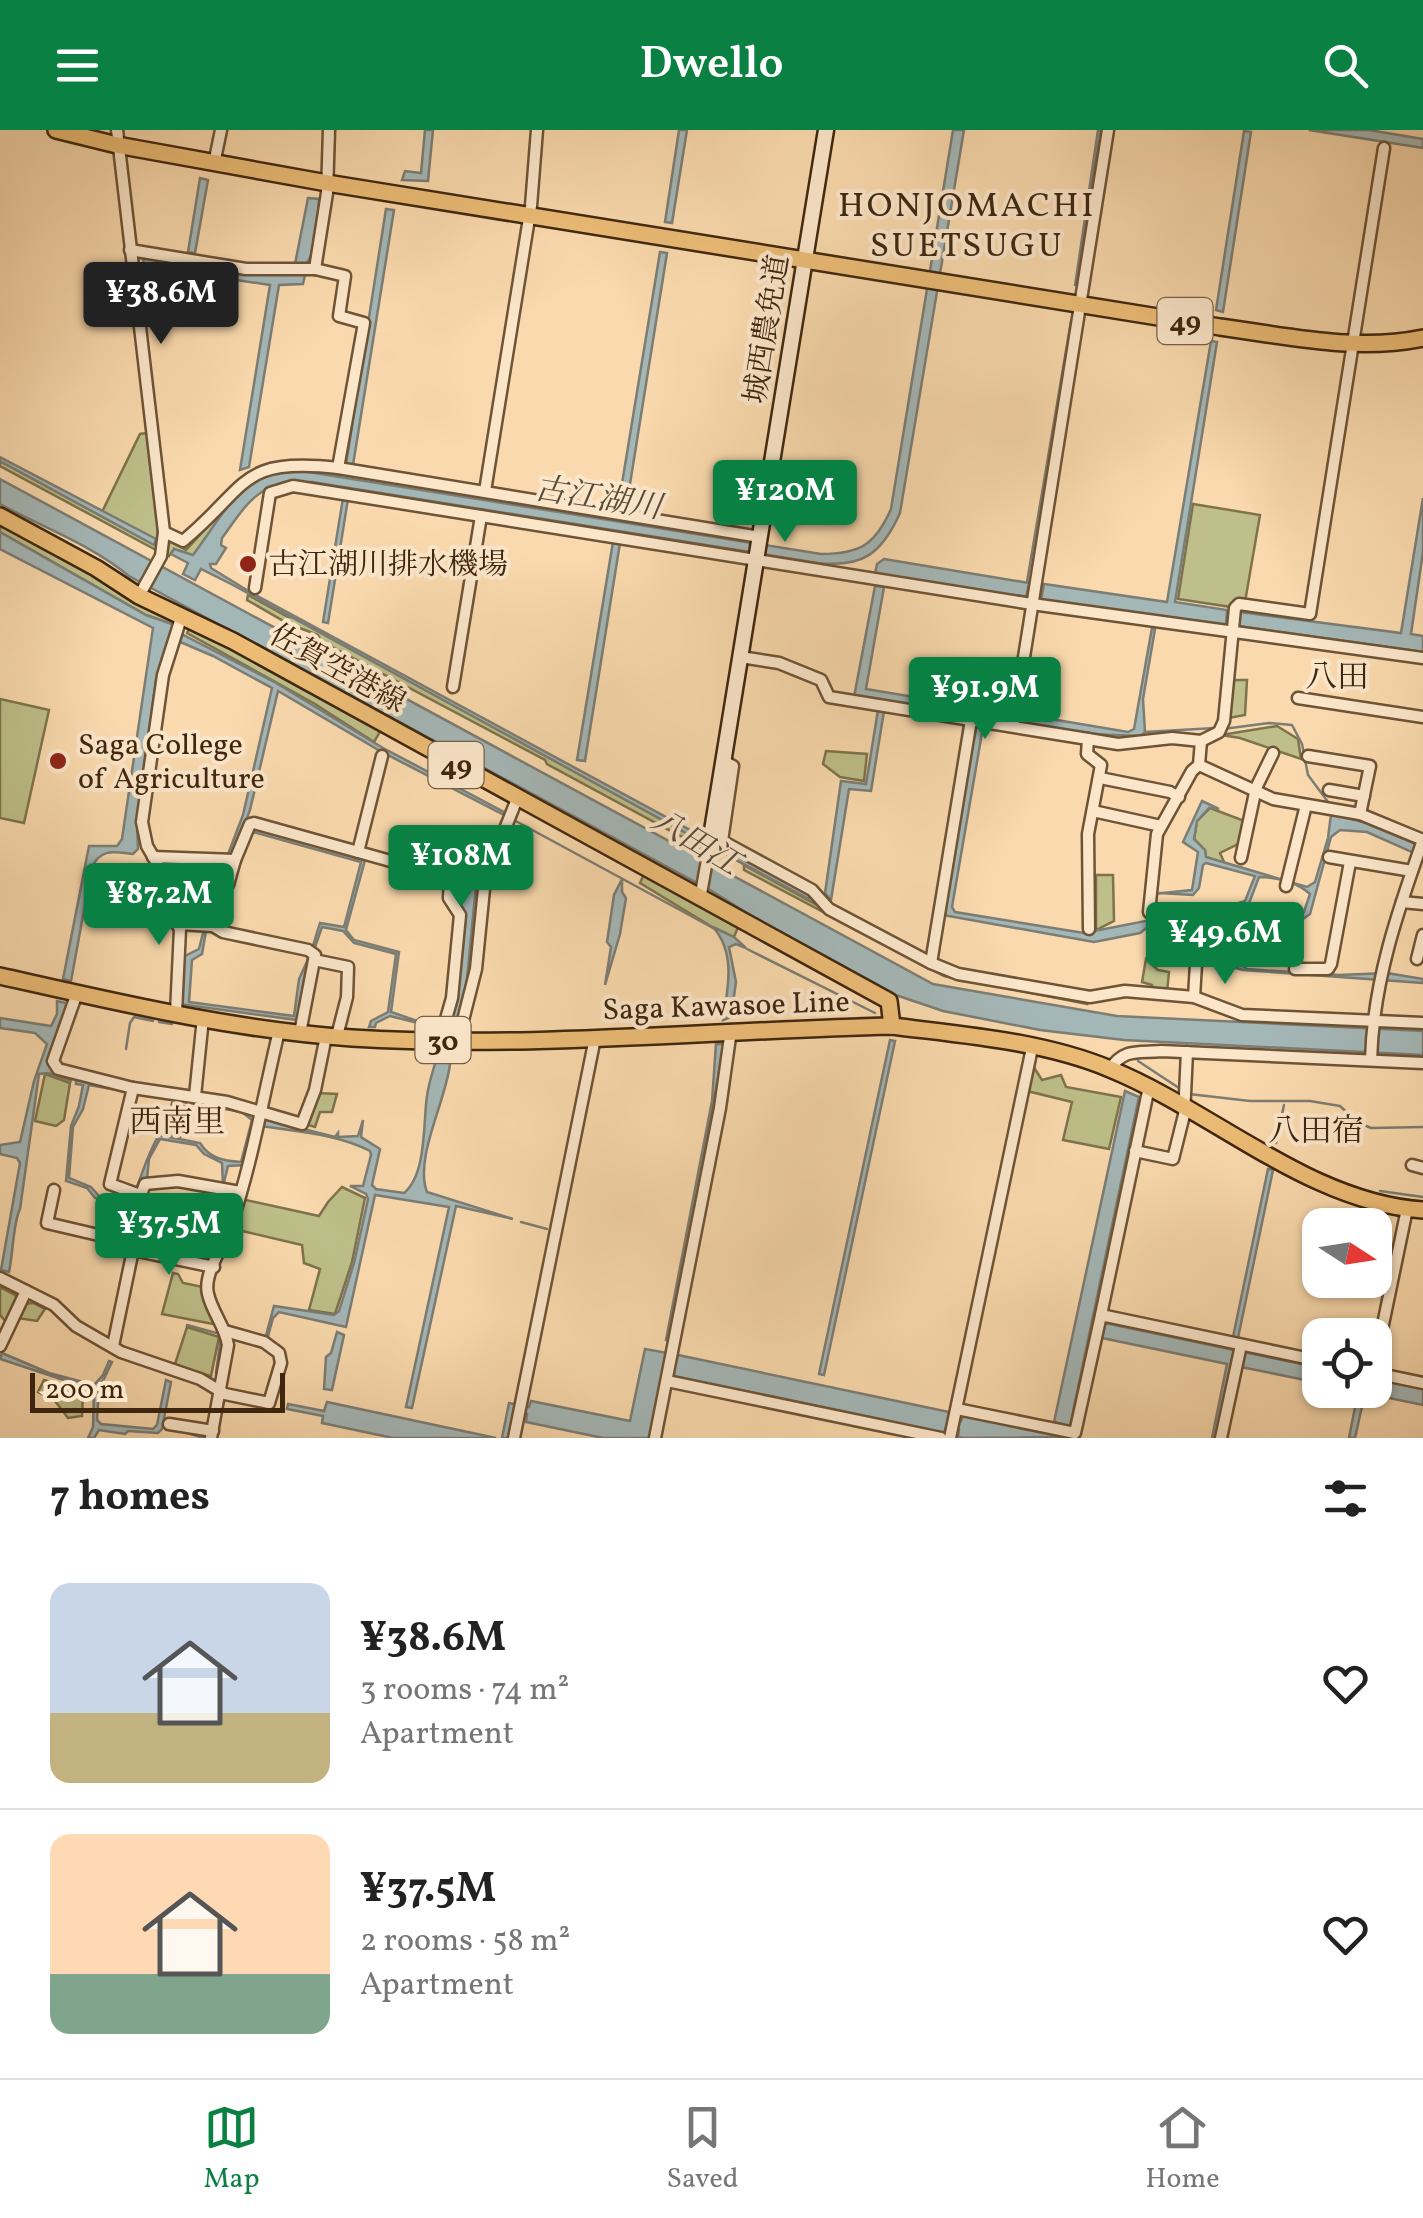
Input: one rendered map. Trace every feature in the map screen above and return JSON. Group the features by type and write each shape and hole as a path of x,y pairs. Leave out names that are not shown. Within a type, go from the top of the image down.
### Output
{"main road":[{"name":"49","path":"56,130 117,138 214,164 1080,304 1353,344 1395,344 1423,338"},
{"name":"佐賀空港線","path":"0,516 141,592 180,622 517,799 889,1002 892,1026"},
{"name":"Saga Kawasoe Line","path":"0,976 176,1014 332,1036 440,1040 595,1038 892,1026 1032,1048 1110,1069 1149,1087 1185,1097 1344,1193 1415,1210"}],"street":[{"path":"214,164 221,130"},
{"path":"315,269 330,130"},
{"path":"485,491 530,215 537,130"},
{"name":"城西農免道","path":"756,560 826,130"},
{"path":"1013,726 1108,130"},
{"path":"117,138 164,532 159,560 141,592"},
{"path":"741,657 779,663 821,680 829,697 1118,744 1172,738 1201,740 1220,729 1226,710 1235,608 1239,604 1310,614 1384,148"},
{"path":"130,250 246,269 315,269 344,276 339,316 364,323 338,468"},
{"path":"164,532 183,541 242,482 256,472 284,464 338,468 760,537"},
{"path":"255,588 270,492 293,486 1032,604 1423,658"},
{"path":"454,687 481,516"},
{"path":"700,898 756,560"},
{"path":"180,622 156,708 142,822 147,846 161,870 168,914 179,924 212,926 315,955 300,1033"},
{"path":"1298,698 1423,717"},
{"path":"931,963 971,720"},
{"path":"1088,739 1087,754 1101,765 1088,834 1089,929"},
{"path":"1194,996 1199,934 1153,917 1149,902 1156,866 1155,841 1192,771 1199,765 1201,740"},
{"path":"1241,858 1257,792 1273,753"},
{"path":"358,852 382,756"},
{"path":"1308,756 1370,766 1360,814"},
{"path":"724,761 734,766 722,842 812,890 829,908 958,974 1090,997 1125,991 1194,996 1242,1016 1423,1024"},
{"path":"1199,765 1257,792 1360,814 1423,841 1380,976 1372,1020 1371,1060"},
{"path":"1100,778 1179,797"},
{"path":"1330,790 1364,796"},
{"path":"458,1040 476,969 485,879 517,799"},
{"path":"1288,882 1306,805"},
{"path":"1093,810 1161,826"},
{"path":"212,926 218,892 228,885 250,824 254,823 450,877 485,879"},
{"path":"455,835 496,848"},
{"path":"153,857 235,860"},
{"path":"1328,857 1350,862 1417,863"},
{"path":"1295,969 1328,970 1350,862"},
{"path":"440,1040 452,998 460,915 449,898 450,877"},
{"path":"1402,902 1423,904"},
{"path":"176,1014 179,924"},
{"path":"1418,959 1423,935"},
{"path":"302,1124 347,996 348,968 314,960"},
{"path":"77,993 54,1065 58,1069 132,1092 194,1096 314,1129"},
{"path":"194,1096 204,1018"},
{"path":"655,1438 720,1108 731,1030"},
{"path":"168,1424 212,1434 227,1360 226,1332 208,1294 240,1192 278,1031"},
{"path":"514,1438 595,1038"},
{"path":"951,1434 1032,1048"},
{"path":"1135,1150 1173,1159 1185,1097 1188,1052"},
{"path":"1110,1069 1118,1056 1124,1054 1188,1052 1423,1063"},
{"path":"956,1413 1076,1433 1149,1087"},
{"path":"132,1092 110,1184 137,1195"},
{"path":"124,1241 137,1195 150,1181 240,1192"},
{"path":"54,1190 47,1223 124,1241"},
{"path":"1387,1318 1415,1210"},
{"path":"124,1241 133,1250 214,1266"},
{"path":"113,1346 133,1250"},
{"path":"0,1278 54,1305 76,1326 113,1346 220,1390 270,1403 280,1353 264,1342 226,1332"},
{"path":"0,1346 26,1291"},
{"path":"1101,1315 1302,1357"},
{"path":"1221,1438 1236,1344"},
{"path":"668,1376 940,1438"},
{"path":"1392,1376 1423,1383"}],"green space":[{"path":"147,433 160,534 156,550 0,466 0,461 153,544 155,539 102,512 140,434"},
{"path":"245,486 193,556 174,549 169,556 166,554 168,540 186,550"},
{"path":"1193,504 1260,515 1245,602 1234,600 1231,607 1178,599"},
{"path":"0,522 88,569 145,608 174,619 176,631 172,624 146,615 0,532"},
{"path":"248,595 295,617 697,839 680,836 321,641 318,635 287,623 247,600"},
{"path":"191,625 382,728 374,742 315,704 187,633"},
{"path":"1232,680 1247,680 1245,715 1229,718"},
{"path":"0,699 49,710 24,823 0,818"},
{"path":"1277,726 1298,739 1301,759 1221,735"},
{"path":"826,751 867,754 864,781 840,777 823,764"},
{"path":"1210,808 1247,822 1240,843 1220,853 1225,864 1206,857 1205,850 1194,839 1197,821"},
{"path":"744,865 932,968 1087,999 1087,1004 944,976 744,870"},
{"path":"646,870 678,894 739,925 734,937 640,883"},
{"path":"1096,875 1113,875 1114,921 1096,930"},
{"path":"1146,959 1158,970 1169,972 1167,992 1152,991 1152,985 1142,982"},
{"path":"1033,1066 1042,1080 1061,1075 1066,1087 1121,1097 1109,1149 1063,1140 1072,1102 1027,1091"},
{"path":"45,1074 70,1083 64,1120 56,1126 35,1121"},
{"path":"317,1093 337,1094 332,1112 320,1112 315,1127 305,1124"},
{"path":"172,1103 187,1107 180,1137 160,1133 161,1120 168,1119"},
{"path":"342,1187 365,1198 352,1262 335,1314 309,1310 320,1269 304,1263 302,1245 234,1229 241,1199 319,1216"},
{"path":"173,1273 183,1283 203,1287 204,1301 218,1325 162,1314"},
{"path":"0,1287 23,1304 33,1303 45,1309 37,1321 11,1317 7,1323 0,1315"},
{"path":"187,1327 219,1337 211,1376 175,1364"},
{"path":"44,1380 83,1392 82,1416 68,1418 55,1401 38,1392"}],"shaded area":[{"path":"425,130 433,130 428,181 402,180 405,171 421,173"},
{"path":"679,130 687,130 672,223 665,222"},
{"path":"953,130 964,130 900,513 886,538 869,555 847,563 818,563 294,482 268,489 249,502 222,538 221,545 226,548 216,564 210,564 250,592 701,836 697,839 233,585 201,569 195,580 183,574 188,563 171,554 174,549 193,555 224,511 247,487 261,478 296,470 821,554 846,552 865,545 879,531 891,509"},
{"path":"1098,130 1101,130 1075,286"},
{"path":"1309,130 1369,130 1423,139 1423,148"},
{"path":"1244,131 1251,132 1223,312 1216,310"},
{"path":"200,178 208,180 195,253 188,252"},
{"path":"308,198 319,199 315,242 305,265 295,264"},
{"path":"386,209 394,210 353,465 346,464"},
{"path":"660,252 667,253 626,509 618,508"},
{"path":"144,255 245,272 305,275 303,284 279,285 249,467 240,470 270,285 143,266"},
{"path":"1211,341 1217,342 1175,602 1227,610 1226,625 1041,600 1044,584 1167,602"},
{"path":"0,457 156,539 154,545 0,461"},
{"path":"0,479 933,984 1117,1016 1423,1031 1423,1055 1124,1040 1040,1030 943,1011 884,991 712,891 129,576 83,545 0,504"},
{"path":"343,498 348,499 328,623 323,622"},
{"path":"1423,498 1423,552 1411,634 1423,636 1423,652 1238,626 1240,612 1401,633"},
{"path":"0,532 146,615 172,624 176,631 506,813 380,751 278,691 250,810 233,855 228,854 243,815 272,688 171,638 156,680 137,821 138,849 133,854 104,854 92,867 71,981 63,979 89,846 117,846 122,839 153,628 0,549"},
{"path":"613,542 620,543 585,761 577,760"},
{"path":"884,559 1029,583 1026,598 875,574 877,564"},
{"path":"875,586 884,587 866,689 1010,713 1008,722 854,697"},
{"path":"1152,628 1155,629 1143,699 1145,732 1141,736 1088,734 1019,723 1021,714 1128,732 1134,729"},
{"path":"878,710 884,711 871,791 849,789 831,900 825,893 841,781 866,784"},
{"path":"974,726 983,727 952,907 955,912 1084,933 1151,920 1154,894 1158,894 1154,923 1225,935 1235,904 1245,901 1255,876 1206,863 1193,895 1162,893 1192,890 1198,852 1183,842 1202,801 1219,809 1209,808 1197,821 1194,839 1205,850 1206,857 1307,887 1315,882 1331,814 1375,825 1423,847 1423,857 1367,832 1340,830 1331,837 1310,914 1286,931 1274,956 1246,951 1241,965 1247,969 1339,975 1387,973 1423,979 1423,983 1243,970 1236,968 1237,950 1228,939 1149,926 1140,933 1094,942 943,915","holes":["1259,877 1286,881 1310,894 1304,912 1269,947 1243,946 1227,935 1239,907 1248,906"]},
{"path":"254,828 365,860 346,930 354,940 399,952 391,1012 438,1028 390,1016 369,1027 371,1021 388,1012 396,954 354,943 343,931 322,927 312,949 320,923 344,927 361,862 253,832"},
{"path":"722,847 810,895 809,899 721,852"},
{"path":"225,863 230,864 225,881 213,892 202,954 192,960 189,1002 294,1016 299,979 310,955 297,1020 179,1004 181,958 199,949 208,888 221,878"},
{"path":"622,879 626,898 605,985 614,895"},
{"path":"474,882 465,1000 454,1030 446,1031 457,1002 466,915 457,902 460,892 453,889 454,883"},
{"path":"713,927 746,948 736,944 729,947 736,982 731,1017 723,1020 728,959"},
{"path":"57,1001 66,1003 68,1009 51,1068 73,1077 71,1081 39,1074 9,1272 1,1270 20,1163 17,1158 0,1154 0,1145 20,1142 47,1044 35,1033 0,1028 0,1018 51,1026 57,1014"},
{"path":"890,1040 895,1041 824,1375 819,1374"},
{"path":"716,1044 724,1044 671,1342 666,1340 712,1101"},
{"path":"438,1051 449,1051 450,1064 428,1146 424,1178 427,1192 513,1219 456,1206 412,1408 406,1407 449,1207 375,1195 346,1327 279,1312 273,1318 267,1340 274,1306 334,1315 339,1311 368,1199 350,1186 363,1186 371,1155 370,1151 344,1141 262,1126 264,1119 335,1137 338,1133 338,1137 358,1136 363,1120 361,1137 380,1149 372,1185 404,1193 420,1161 428,1090"},
{"path":"76,1078 214,1103 255,1115 245,1165 228,1166 223,1186 222,1163 196,1145 160,1139 121,1239 128,1214 125,1206 95,1198 87,1188 66,1181 71,1126 83,1085 76,1084","holes":["89,1085 242,1112 252,1120 241,1162 217,1158 200,1143 159,1135 129,1205 99,1196 91,1187 69,1178 73,1127"]},
{"path":"1125,1091 1139,1097 1070,1426 1054,1422"},
{"path":"1268,1169 1273,1170 1238,1338 1233,1337"},
{"path":"1105,1323 1234,1350 1216,1438 1212,1438 1227,1364 1102,1338"},
{"path":"337,1332 344,1335 332,1390 324,1389 326,1357"},
{"path":"645,1349 667,1353 666,1360 676,1362 678,1355 949,1412 948,1418 961,1421 963,1415 1070,1437 958,1437 959,1430 946,1427 944,1433 674,1376 674,1371 665,1369 650,1438 603,1438 526,1422 527,1414 514,1411 508,1438 502,1438 509,1403 529,1407 531,1401 630,1421"},
{"path":"1244,1352 1302,1364 1302,1379 1241,1367"},
{"path":"2,1353 49,1373 94,1385 112,1362 99,1389 97,1420 101,1424 153,1429 166,1380 171,1382 162,1429 158,1433 125,1434 99,1430 94,1438 88,1438 93,1427 94,1390 0,1359"},
{"path":"1392,1383 1423,1389 1423,1405 1392,1399"},
{"path":"327,1402 496,1438 393,1438 322,1423 323,1416 287,1409 288,1404 324,1411"},
{"path":"1355,1408 1362,1408 1355,1438 1349,1438"}],"waterway":[{"path":"1027,582 1071,321"},
{"path":"1223,729 1269,723 1292,725 1302,744 1308,775 1331,806"},
{"path":"1145,732 1215,728"},
{"path":"512,819 715,929"},
{"path":"747,949 875,1013"},
{"path":"126,1049 134,1017 153,1021"},
{"path":"159,1022 172,1024"},
{"path":"1138,1061 1182,1090"},
{"path":"1189,1094 1250,1101 1310,1101 1340,1106 1357,1122 1371,1128 1423,1127"},
{"path":"1276,1143 1284,1105"},
{"path":"1380,1191 1423,1197"},
{"path":"521,1222 547,1229"},
{"path":"187,1325 216,1333"},
{"path":"216,1373 221,1337"},
{"path":"234,1339 264,1346"},
{"path":"178,1430 203,1438"}],"place":[{"name":"古江湖川排水機場","path":"248,564"},
{"name":"Saga College of Agriculture","path":"58,761"}],"district":[{"name":"HONJOMACHI SUETSUGU","path":"967,224"},
{"name":"八田","path":"1337,676"},
{"name":"西南里","path":"177,1121"},
{"name":"八田宿","path":"1316,1130"}],"water label":[{"name":"古江湖川","path":"598,497"},
{"name":"八田江","path":"696,841"}]}
